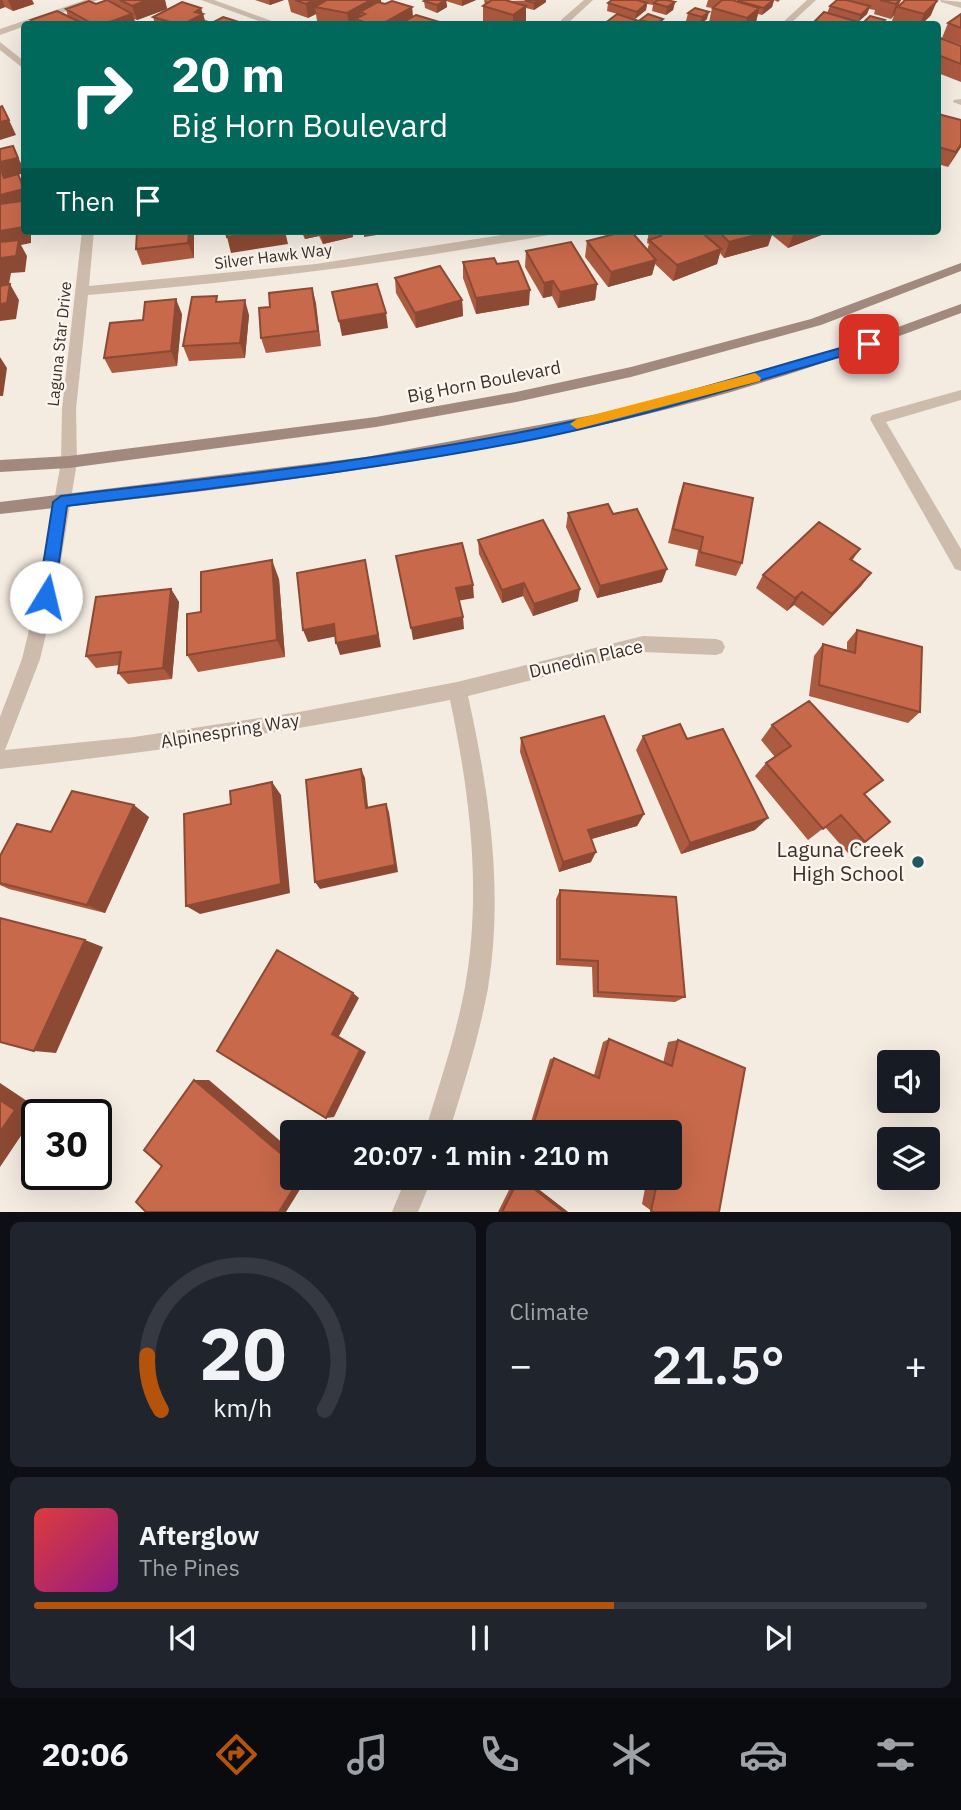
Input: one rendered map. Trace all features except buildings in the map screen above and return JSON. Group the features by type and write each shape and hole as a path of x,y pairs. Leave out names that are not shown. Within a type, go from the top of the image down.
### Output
{"main road":[{"name":"Big Horn Boulevard","path":"0,466 69,462 376,422 516,397 631,372 816,323 961,267"},
{"path":"0,508 372,463 532,435 654,406 846,353 961,308"}],"street":[{"path":"32,21 94,0"},
{"path":"205,0 266,21"},
{"path":"565,21 589,0"},
{"path":"788,21 812,0"},
{"path":"944,0 961,5"},
{"path":"0,32 21,25"},
{"path":"0,45 21,63"},
{"name":"Laguna Star Drive","path":"0,743 31,659 46,597 69,462 69,409 88,235"},
{"name":"Silver Hawk Way","path":"82,291 285,273 414,255 526,235"},
{"path":"961,395 877,419 961,564"},
{"name":"Dunedin Place","path":"457,690 643,644 716,647"},
{"path":"441,1120 468,1028 483,933 485,847 476,770 457,690"},
{"name":"Alpinespring Way","path":"0,760 134,746 299,721 457,690"},
{"path":"405,1212 414,1190"}],"slow traffic":[{"path":"577,424 755,378"}],"place":[{"name":"Laguna Creek High School","path":"918,862"}],"route":[{"path":"46,597 61,502 372,463 532,435 654,406 846,353 869,344"}]}
